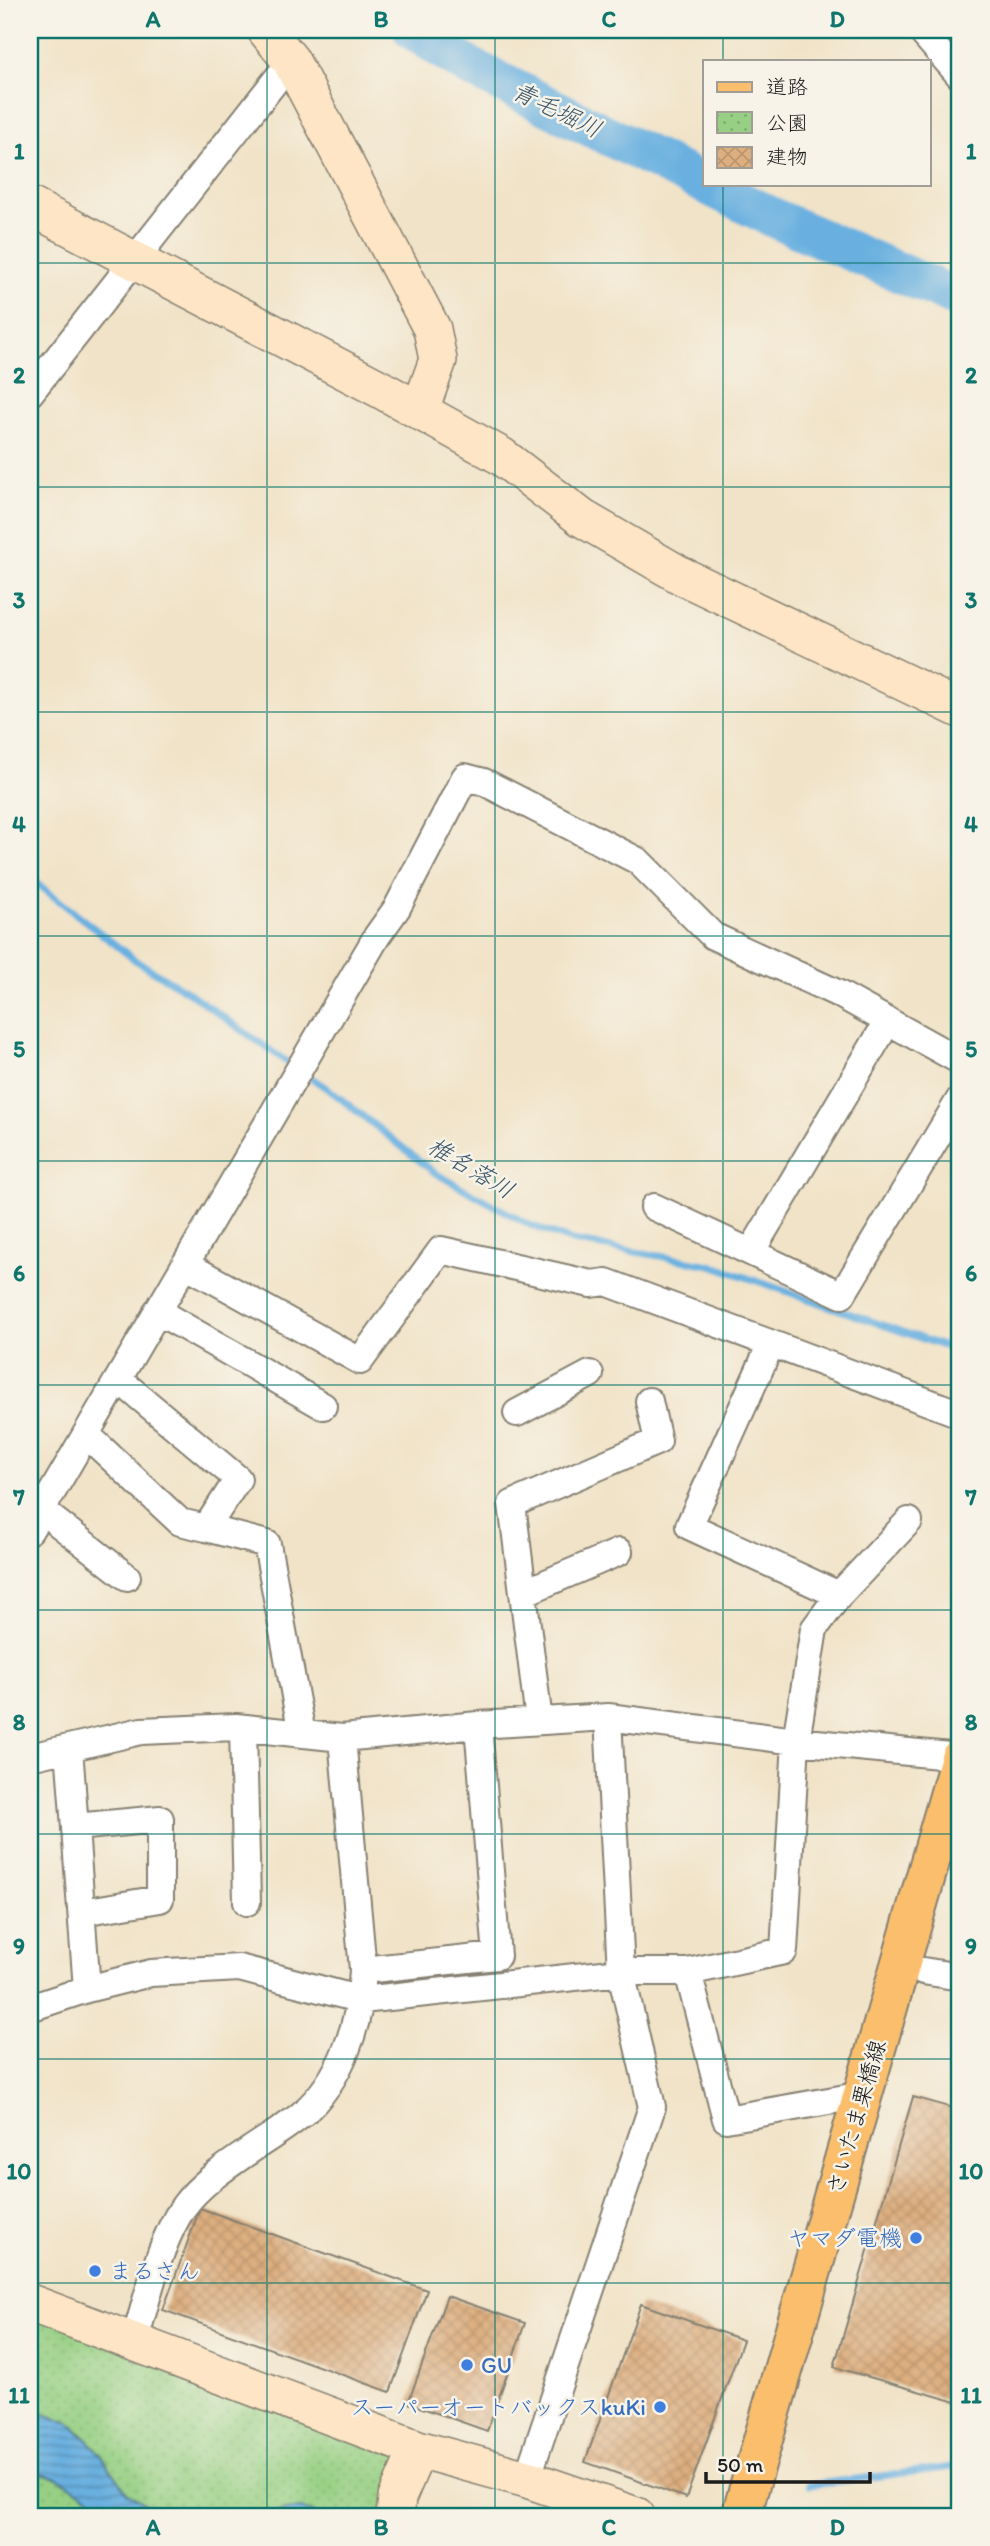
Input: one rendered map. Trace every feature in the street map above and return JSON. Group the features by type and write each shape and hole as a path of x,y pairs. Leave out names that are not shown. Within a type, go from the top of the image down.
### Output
{"main road":[{"name":"さいたま栗橋線","path":"741,2516 960,1758"},
{"name":"さいたま栗橋線","path":"764,2516 960,1844"}],"street":[{"path":"266,30 290,61 437,341 438,360 420,410"},
{"path":"920,30 960,76"},
{"path":"30,393 290,61"},
{"path":"30,206 420,410 501,456 582,518 680,575 960,709"},
{"path":"127,1577 36,1520 377,936 397,908 465,776 484,782 638,861 713,936 839,994 960,1060"},
{"path":"751,1252 888,1021"},
{"path":"654,1208 842,1294 960,1099"},
{"path":"184,1264 360,1361 441,1250 591,1284 606,1282 960,1414"},
{"path":"157,1311 323,1406"},
{"path":"771,1344 689,1526 839,1595"},
{"path":"517,1413 590,1374"},
{"path":"118,1379 237,1479 206,1528"},
{"path":"539,1721 512,1504 658,1441 649,1401"},
{"path":"86,1434 180,1522 267,1544 302,1734"},
{"path":"30,2008 87,1989 151,1973 239,1968 362,2000 621,1972 688,1972 784,1951 796,1741 814,1629 839,1595 909,1521"},
{"path":"523,1593 619,1552"},
{"path":"527,2479 652,2107 621,1972 608,1717"},
{"path":"30,1757 141,1731 243,1728 342,1738 478,1725 608,1717 960,1758"},
{"path":"363,1970 497,1956 478,1725"},
{"path":"243,1728 247,1902"},
{"path":"134,2342 165,2246 184,2206 215,2175 303,2113 330,2082 347,2048 362,2000 363,1970 342,1738"},
{"path":"69,1748 87,1989"},
{"path":"75,1826 160,1819 160,1899 82,1912"},
{"path":"923,1971 960,1978"},
{"path":"688,1972 726,2119 863,2095"},
{"path":"30,2303 418,2449 527,2479 636,2516"},
{"path":"395,2516 397,2498 418,2449"}],"green space":[{"path":"30,2303 418,2449 395,2516 30,2516"}],"water":[{"path":"30,2410 69,2422 96,2448 127,2492 165,2516 121,2516 58,2478 30,2472"},
{"path":"302,2509 324,2516 239,2516"}],"building":[{"name":"ヤマダ電機","path":"913,2097 960,2110 960,2403 834,2367"},
{"path":"200,2208 427,2290 390,2392 163,2310"},
{"path":"447,2296 525,2323 487,2431 408,2403"},
{"path":"641,2304 743,2340 686,2498 585,2462"}],"waterway":[{"name":"青毛堀川","path":"413,30 468,66 703,183"},
{"name":"青毛堀川","path":"709,186 774,218 960,299"},
{"name":"椎名落川","path":"30,878 135,960 188,992 294,1067"},
{"name":"椎名落川","path":"304,1073 435,1173 530,1225 572,1241 711,1265 960,1352"},
{"path":"809,2485 960,2466"}],"place":[{"name":"ヤマダ電機","path":"916,2238"},
{"name":"まるさん","path":"95,2271"},
{"name":"GU","path":"467,2365"},
{"name":"スーパーオートバックスkuKi","path":"660,2407"}]}
